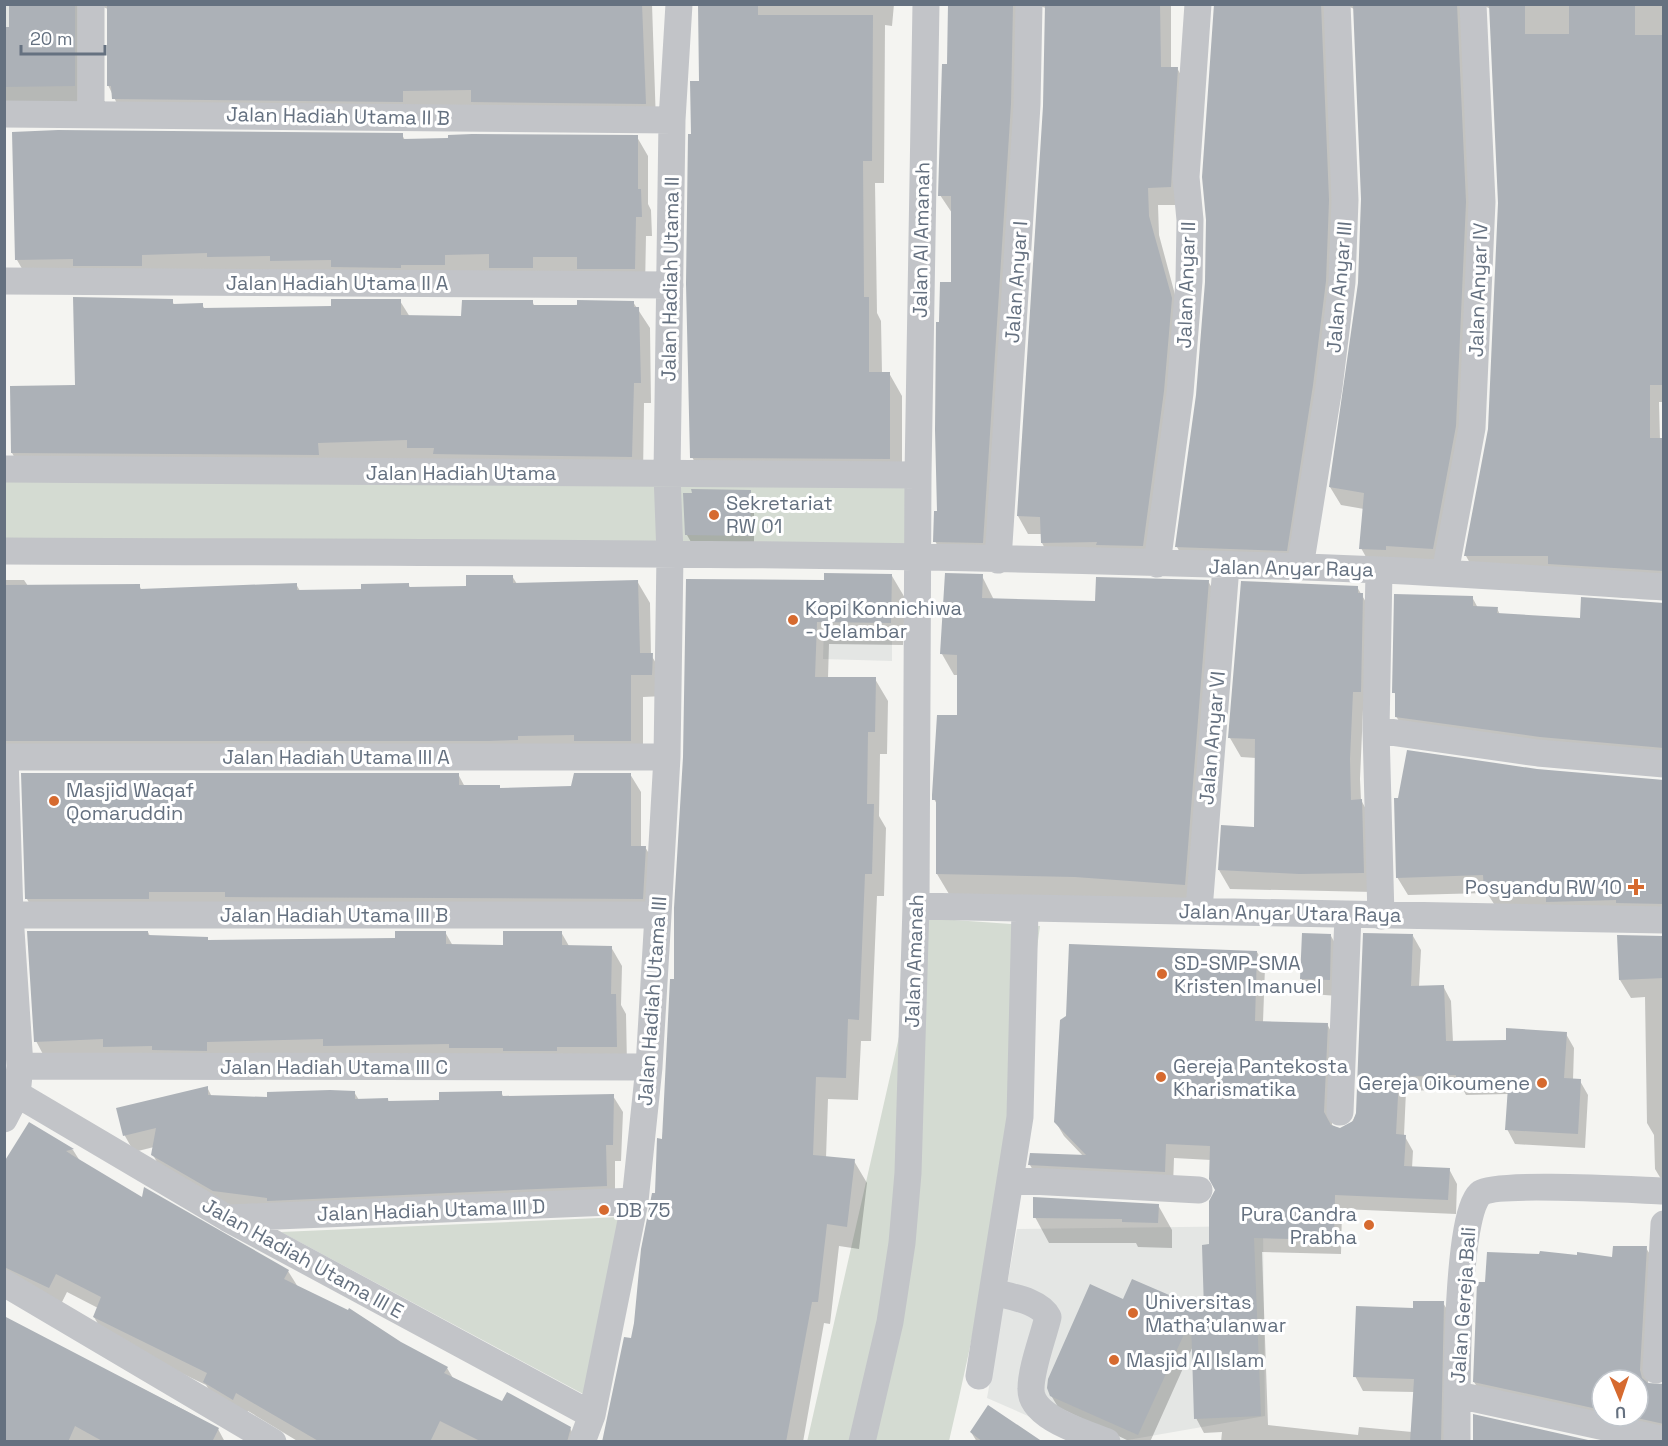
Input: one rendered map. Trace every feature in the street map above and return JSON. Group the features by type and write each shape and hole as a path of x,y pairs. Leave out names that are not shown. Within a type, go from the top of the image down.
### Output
{"street":[{"path":"91,113 92,4"},
{"name":"Jalan Hadiah Utama II","path":"670,554 667,474 672,120 679,4"},
{"name":"Jalan Al Amanah","path":"918,475 926,4"},
{"name":"Jalan Anyar I","path":"998,560 1027,105 1029,4"},
{"name":"Jalan Anyar II","path":"1157,564 1180,393 1189,281 1190,220 1186,177 1198,4"},
{"name":"Jalan Anyar III","path":"1300,567 1334,350 1345,240 1337,4"},
{"name":"Jalan Anyar IV","path":"1445,573 1472,428 1482,202 1473,4"},
{"name":"Jalan Hadiah Utama II B","path":"4,114 672,120"},
{"name":"Jalan Hadiah Utama II A","path":"4,281 670,285"},
{"name":"Jalan Hadiah Utama","path":"4,469 918,475"},
{"name":"Jalan Amanah","path":"862,1442 890,1323 902,1243 909,1163 916,906 918,475"},
{"path":"4,551 670,554 918,559"},
{"name":"Jalan Hadiah Utama III","path":"582,1442 592,1415 635,1202 649,1067 667,757 670,554"},
{"name":"Jalan Anyar Raya","path":"918,559 1300,567 1445,573 1664,587"},
{"name":"Jalan Anyar VI","path":"1199,910 1226,566"},
{"path":"1379,570 1376,730 1381,916"},
{"path":"1376,730 1538,753 1664,764"},
{"path":"4,1119 17,1094 20,1066 10,915 5,757"},
{"name":"Jalan Hadiah Utama III A","path":"5,757 667,757"},
{"name":"Jalan Anyar Utara Raya","path":"916,906 1025,910 1199,910 1348,916 1664,920"},
{"path":"979,1376 1020,1117 1025,910"},
{"name":"Jalan Hadiah Utama III B","path":"10,915 658,915"},
{"path":"1340,1112 1348,916"},
{"name":"Jalan Hadiah Utama III C","path":"20,1066 649,1067"},
{"name":"Jalan Hadiah Utama III E","path":"17,1094 227,1218 592,1415"},
{"path":"1010,1180 1199,1190"},
{"name":"Jalan Gereja Bali","path":"1457,1442 1458,1327 1468,1220 1473,1200 1481,1192 1490,1190 1537,1188 1664,1191"},
{"name":"Jalan Hadiah Utama III D","path":"227,1218 635,1202"},
{"path":"1656,1370 1664,1224"},
{"path":"4,1283 273,1442"},
{"path":"993,1292 1036,1305 1044,1309 1048,1317 1030,1390 1038,1406 1053,1419 1107,1442"},
{"name":"Jalan Gereja Bali","path":"1458,1395 1664,1440"}],"shaded area":[{"path":"5,5 77,5 77,103 5,102"},
{"path":"5,476 907,482 908,553 5,551"},
{"path":"824,627 892,629 892,661 823,659"},
{"path":"926,918 1040,926 1001,1185 977,1314 949,1441 807,1442"},
{"path":"621,1217 585,1395 281,1232"},
{"name":"Universitas Matha'ulanwar","path":"1263,1226 1265,1416 1122,1441 1085,1441 987,1398 1017,1229"}],"building":[{"path":"9,4 75,4 75,86 4,87 4,27 9,27"},
{"path":"107,4 642,4 646,104 471,102 471,90 403,91 403,102 112,99 111,86 107,86"},
{"path":"698,4 758,4 758,15 873,15 872,161 863,161 864,297 869,297 869,372 890,372 890,459 690,458 686,284 688,134 691,134 690,81 699,81"},
{"path":"948,4 1013,4 1011,104 983,543 933,542 934,511 937,511 936,322 939,322 940,282 951,282 951,196 938,196 942,64 947,64"},
{"path":"1045,4 1160,4 1161,67 1178,67 1171,187 1148,188 1149,216 1172,298 1164,391 1143,546 1096,545 1097,542 1041,543 1040,517 1017,516 1043,106"},
{"path":"1214,4 1321,4 1329,200 1326,281 1313,385 1287,551 1175,547 1196,395 1205,282 1206,220 1202,177"},
{"path":"1353,4 1457,4 1466,202 1456,426 1433,549 1386,546 1386,550 1359,549 1364,493 1329,487 1358,283 1361,199"},
{"path":"1489,4 1525,4 1525,34 1569,34 1569,4 1635,4 1635,35 1664,35 1664,385 1650,385 1650,438 1664,438 1664,571 1548,564 1548,556 1464,556 1488,429 1498,203"},
{"path":"58,130 403,133 403,139 448,138 448,135 472,134 638,135 638,189 641,189 642,217 636,217 635,269 577,269 577,257 533,257 533,268 489,268 489,254 445,255 445,265 401,265 401,268 331,267 331,260 270,261 270,256 207,257 207,253 142,255 142,266 73,266 73,259 15,260 12,132"},
{"path":"73,297 173,299 173,304 203,303 203,308 331,306 331,299 401,299 401,315 461,316 462,300 533,300 533,305 577,305 577,300 634,301 634,307 639,307 641,383 634,383 632,457 433,454 434,448 407,448 407,440 318,443 319,455 11,453 10,386 75,385"},
{"name":"Sekretariat RW 01","path":"691,489 751,490 750,536 685,535 683,493 692,493"},
{"path":"824,573 892,574 891,623 817,622 815,677 876,677 875,732 868,732 867,804 874,804 872,874 865,874 859,1020 848,1019 846,1078 816,1077 813,1155 855,1159 847,1227 827,1224 818,1302 812,1302 786,1442 602,1442 624,1337 631,1338 634,1323 641,1249 652,1193 655,1193 657,1138 662,1139 670,979 674,979 674,908 683,757 686,579 824,580"},
{"path":"945,573 983,574 982,598 1095,601 1096,577 1209,580 1185,885 1075,877 936,874 936,800 932,800 932,795 937,715 957,715 957,655 940,654"},
{"path":"466,575 513,575 513,583 638,580 640,653 653,653 652,675 631,675 631,741 574,741 574,735 518,736 518,740 488,741 4,741 4,585 140,584 140,589 297,583 297,590 361,589 361,584 409,583 409,587 466,586"},
{"path":"1241,581 1358,586 1358,593 1363,593 1361,692 1353,692 1350,759 1351,800 1362,799 1364,873 1299,874 1218,870 1221,825 1254,827 1255,739 1228,738"},
{"path":"1394,594 1473,596 1473,606 1498,607 1497,613 1580,618 1581,597 1664,603 1664,748 1540,737 1395,717 1395,693 1392,693"},
{"path":"1407,750 1537,769 1664,780 1664,904 1616,903 1616,900 1546,902 1546,895 1518,896 1518,889 1484,890 1483,875 1396,878 1394,798 1398,798"},
{"path":"21,773 459,773 459,785 500,785 500,788 571,786 574,773 631,773 631,846 646,846 643,899 225,897 225,892 149,892 149,899 25,899"},
{"path":"27,931 148,931 148,935 208,937 208,940 395,938 395,931 446,931 446,944 503,945 503,931 562,931 562,945 612,946 611,994 616,994 617,1047 557,1047 557,1051 503,1051 503,1048 449,1048 449,1044 323,1046 323,1039 207,1042 207,1051 152,1050 152,1046 103,1047 103,1039 34,1042"},
{"path":"1302,933 1331,934 1330,980 1300,979"},
{"path":"1363,933 1413,934 1411,986 1444,985 1446,1041 1506,1040 1506,1028 1567,1032 1564,1078 1581,1079 1578,1134 1505,1130 1508,1087 1503,1087 1503,1079 1456,1081 1456,1075 1399,1077 1396,1134 1406,1135 1404,1166 1450,1168 1448,1200 1335,1195 1334,1240 1254,1238 1261,1416 1194,1419 1191,1319 1138,1435 1050,1396 1047,1388 1048,1379 1090,1284 1123,1299 1132,1279 1204,1310 1202,1245 1209,1244 1209,1201 1215,1190 1209,1179 1210,1146 1166,1144 1165,1172 1028,1165 1030,1153 1086,1155 1054,1122 1060,1020 1066,1016 1069,944 1257,951 1255,1021 1328,1023 1324,1112 1331,1125 1340,1128 1353,1121 1356,1113"},
{"path":"1617,935 1664,936 1664,978 1619,980"},
{"path":"208,1086 208,1095 267,1097 267,1092 330,1090 355,1091 355,1099 388,1098 388,1101 439,1100 439,1092 502,1091 502,1096 614,1094 613,1145 606,1145 607,1186 267,1201 267,1198 213,1191 151,1155 156,1128 123,1136 116,1108"},
{"path":"29,1122 74,1149 66,1151 72,1155 142,1197 144,1187 289,1270 284,1279 348,1310 349,1308 401,1342 448,1367 444,1373 502,1401 507,1392 571,1427 567,1442 482,1442 440,1421 430,1442 320,1442 236,1393 233,1400 203,1382 207,1373 93,1317 101,1297 56,1274 49,1288 4,1267 4,1162"},
{"path":"1033,1197 1159,1204 1158,1223 1122,1222 1122,1219 1033,1218"},
{"path":"1613,1246 1647,1246 1640,1368 1590,1368 1590,1407 1473,1382 1477,1282 1485,1282 1487,1252 1539,1254 1540,1251 1577,1255 1577,1252 1612,1257"},
{"path":"1413,1301 1444,1301 1441,1442 1410,1442 1414,1379 1353,1377 1356,1306 1413,1308"},
{"path":"4,1316 219,1428 212,1442 104,1442 75,1426 68,1442 4,1442"},
{"path":"1650,1383 1664,1384 1664,1424 1650,1421"},
{"path":"988,1405 1043,1442 983,1442 970,1432"},
{"path":"1473,1414 1597,1442 1473,1442"}],"place":[{"name":"Sekretariat RW 01","path":"714,515"},
{"name":"Kopi Konnichiwa - Jelambar","path":"793,620"},
{"name":"Masjid Waqaf Qomaruddin","path":"54,801"},
{"name":"Posyandu RW 10","path":"1636,887"},
{"name":"SD-SMP-SMA Kristen Imanuel","path":"1162,974"},
{"name":"Gereja Pantekosta Kharismatika","path":"1161,1077"},
{"name":"Gereja Oikoumene","path":"1542,1083"},
{"name":"DB 75","path":"604,1210"},
{"name":"Pura Candra Prabha","path":"1369,1225"},
{"name":"Universitas Matha'ulanwar","path":"1133,1313"},
{"name":"Masjid Al Islam","path":"1114,1360"}]}
